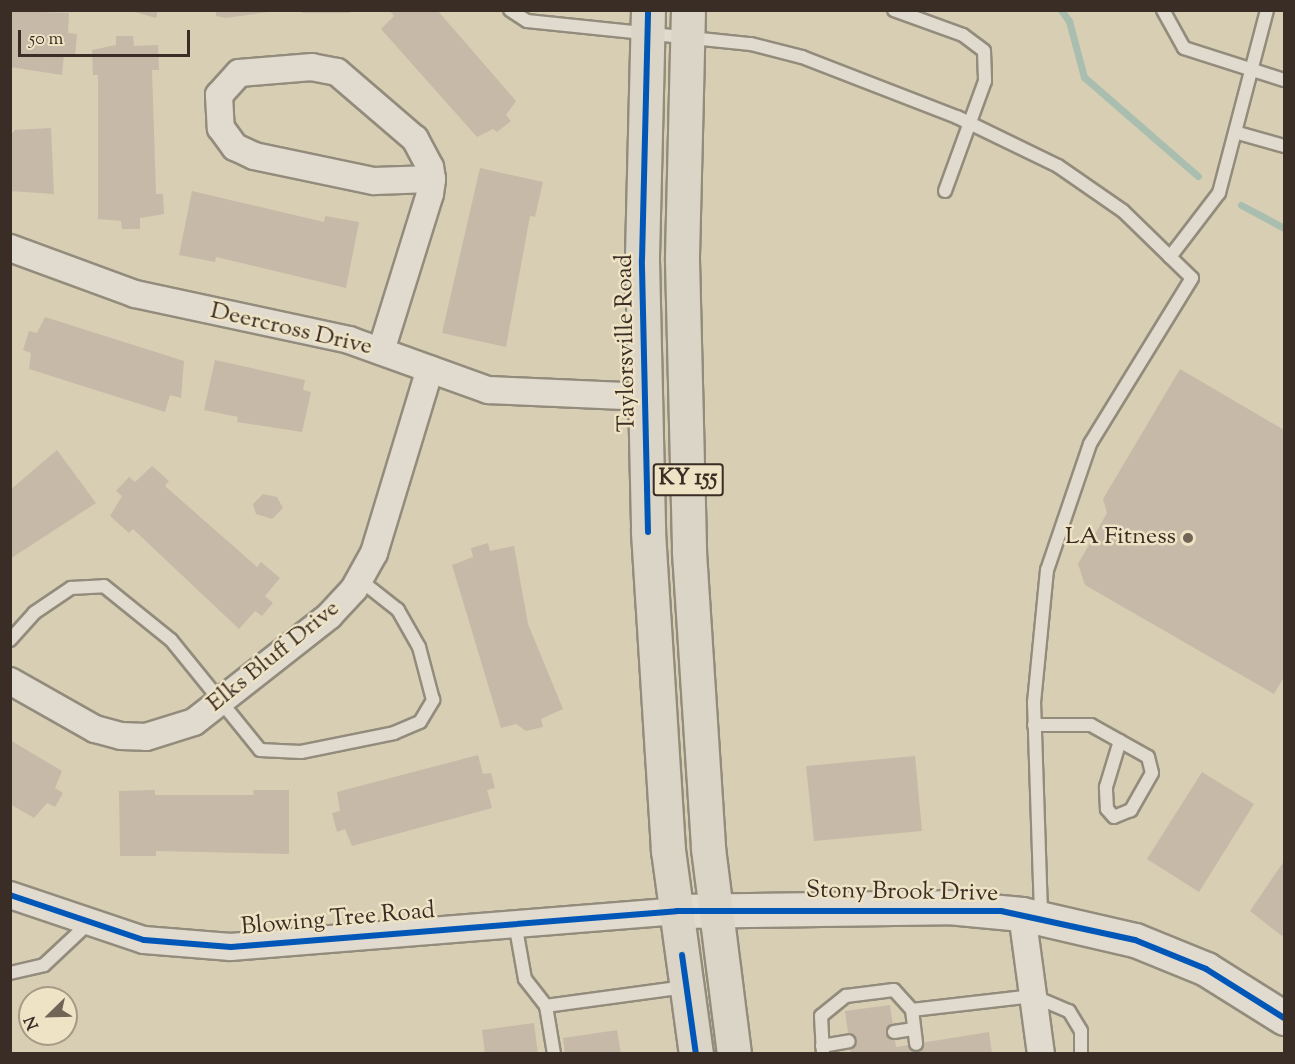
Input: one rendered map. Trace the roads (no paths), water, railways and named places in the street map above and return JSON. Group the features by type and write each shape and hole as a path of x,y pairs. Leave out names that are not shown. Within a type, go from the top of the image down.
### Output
{"main road":[{"name":"Taylorsville Road","path":"648,22 642,260 657,709 677,911 696,1053"},
{"name":"KY 155","path":"687,23 682,260 689,552 714,913 734,1053"}],"street":[{"path":"381,351 432,179 404,126 337,72 312,67 239,73 219,95 222,128 235,147 254,156 374,181 432,179"},
{"name":"Deercross Drive","path":"10,248 135,294 381,351 488,390 647,397"},
{"name":"Elks Bluff Drive","path":"10,681 94,729 121,736 171,732 220,702 329,616 360,579 374,554 430,369"},
{"name":"Blowing Tree Road","path":"10,895 144,940 231,947 677,911"},
{"name":"Stony Brook Drive","path":"677,911 714,913 948,907 1031,916 1145,944 1206,969 1284,1018"},
{"path":"1031,916 1033,996 1041,1053"}],"lane":[{"path":"510,10 526,21 687,23 802,57 970,122 1058,166 1123,212 1192,278 1090,444 1068,498 1047,570 1034,725 1031,916"},
{"path":"894,10 963,34 984,51 985,81 945,191"},
{"path":"1163,10 1184,48 1284,80"},
{"path":"1170,257 1219,193 1238,133 1266,10"},
{"path":"1238,133 1284,146"},
{"path":"10,640 34,613 71,588 104,586 171,640 260,750 280,754 394,733 420,722 433,700 419,646 398,610 360,579"},
{"path":"1034,725 1091,724 1120,741 1148,758 1152,773 1131,810 1114,817 1107,809 1106,787 1120,741"},
{"path":"10,973 44,965 90,922"},
{"path":"515,923 525,979 546,1006 554,1053"},
{"path":"546,1006 686,987"},
{"path":"849,1041 823,1050 820,1016 846,996 894,990 912,1010 916,1044"},
{"path":"912,1010 1033,996 1069,1011 1081,1031 1081,1053"},
{"path":"894,1032 914,1029"}],"waterway":[{"path":"1061,10 1069,21 1084,77 1198,176"},
{"path":"1241,205 1284,228"}],"place":[{"name":"LA Fitness","path":"1188,538"}]}
